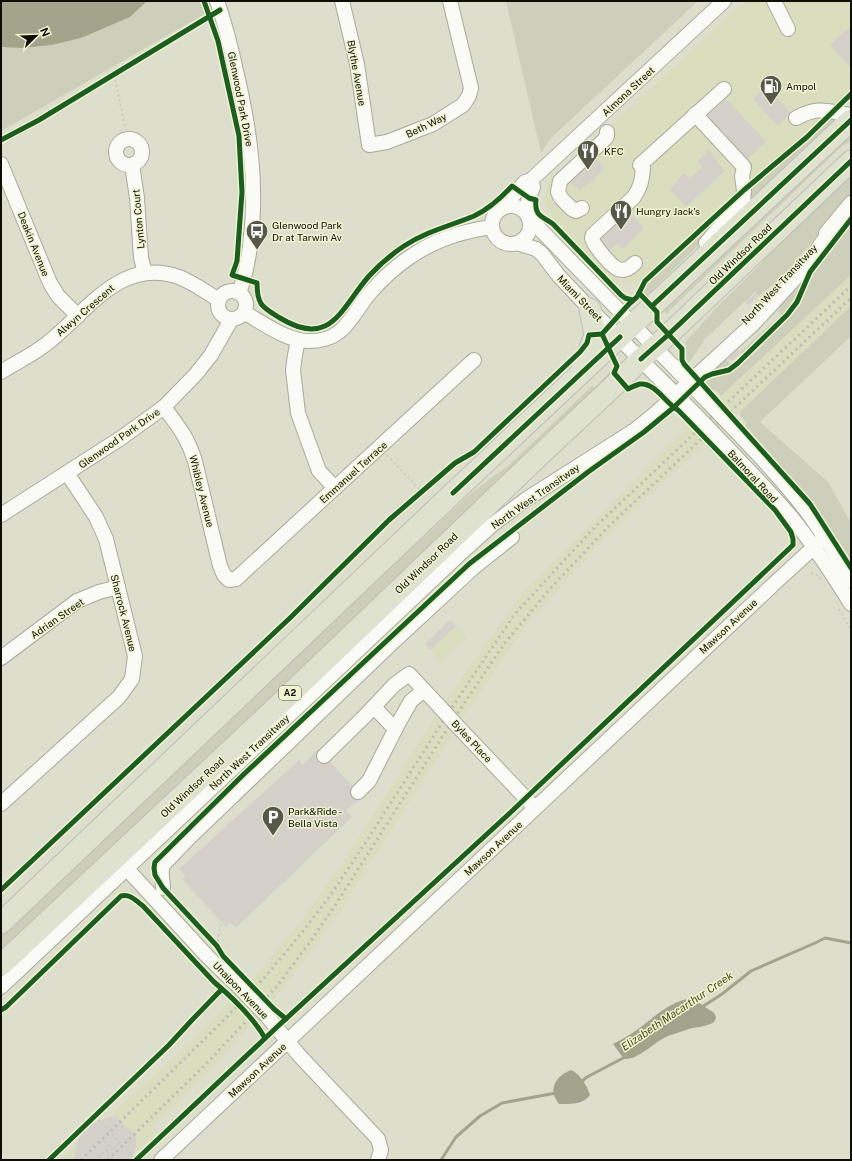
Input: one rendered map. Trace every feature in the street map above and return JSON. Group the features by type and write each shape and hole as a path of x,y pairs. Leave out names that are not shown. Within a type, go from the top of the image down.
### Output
{"highway":[{"path":"1,922 851,120"},
{"name":"Old Windsor Road","path":"1,965 851,161"},
{"path":"579,375 595,335 590,309"}],"street":[{"name":"Glenwood Park Drive","path":"217,1 229,40 243,101 252,154 253,220 246,271 239,293"},
{"name":"Blythe Avenue","path":"342,1 357,64 369,145"},
{"name":"Beth Way","path":"369,145 387,142 433,124 463,105 469,96 471,88 450,1"},
{"name":"Almona Street","path":"502,208 525,182 531,180 724,1"},
{"path":"774,1 788,29"},
{"path":"635,263 624,270 618,269 594,244 592,238 593,235 634,197 639,190 642,183 641,166 695,114 724,89"},
{"path":"796,118 808,111 820,110 851,115"},
{"path":"695,114 744,167 742,176 744,190 743,200 714,235 701,248 698,253 696,265"},
{"path":"582,208 576,211 572,210 561,198 558,192 559,185 562,178 604,140 607,136 607,132"},
{"name":"Deakin Avenue","path":"1,164 50,283 58,296 78,316"},
{"name":"Lynton Court","path":"132,165 137,198 141,258 145,273"},
{"path":"528,215 521,208 514,206 502,208 494,216 492,227 494,233 503,243 510,244 517,244 528,235 530,230 528,198 533,187 531,180"},
{"name":"North West Transitway","path":"1,987 492,524 525,500 636,430 757,310 833,226 851,203"},
{"name":"Miami Street","path":"528,215 626,331 647,353"},
{"path":"245,313 283,334 298,340 307,342 327,339 348,325 368,295 399,264 433,243 461,233 492,227"},
{"name":"Miami Street","path":"517,244 536,249 590,309 626,331"},
{"name":"Alwyn Crescent","path":"1,372 49,342 116,284 131,276 145,273 162,273 179,277 219,300"},
{"path":"230,291 239,293 247,304 245,313 239,318 231,320 220,313 218,309 219,300 225,293 230,291"},
{"name":"Glenwood Park Drive","path":"1,515 67,473 164,407 196,374 211,355 231,320"},
{"path":"298,340 293,370 298,413 319,472 334,488"},
{"name":"Balmoral Road","path":"647,353 687,380 768,465 801,504 825,538 851,581"},
{"name":"Balmoral Road","path":"647,353 674,393 697,416 713,442 765,487 793,519 851,604"},
{"name":"Emmanuel Terrace","path":"229,580 236,579 242,574 474,360"},
{"name":"Whibley Avenue","path":"164,407 190,445 220,566 224,575 229,580"},
{"name":"Sharrock Avenue","path":"1,804 119,697 132,679 135,656 106,539 96,517 67,473"},
{"path":"163,888 161,871 163,865 190,837 391,644 473,568 512,538"},
{"name":"Mawson Avenue","path":"166,1159 535,808 825,538"},
{"name":"Adrian Street","path":"1,658 78,601 99,592 118,587"},
{"name":"Byles Place","path":"374,707 394,685 409,674 535,808"},
{"path":"358,792 369,781 395,729 412,701 424,690"},
{"path":"324,756 374,707 395,729"},
{"name":"Unaipon Avenue","path":"127,869 202,950 267,1016 288,1042 378,1139 380,1155"}],"path":[{"path":"107,79 120,71"},
{"path":"114,75 126,130"},
{"path":"713,442 722,456"},
{"path":"376,451 382,458 386,455 422,492"},
{"path":"416,496 427,487"},
{"path":"811,574 817,575 826,588"},
{"path":"837,605 851,630"},
{"path":"219,948 221,922"},
{"path":"212,940 219,948"},
{"path":"90,1122 101,1111"},
{"path":"95,1116 136,1160 142,1155"},
{"path":"105,1141 114,1151"},
{"path":"97,1155 114,1148 120,1142"},
{"path":"100,1158 113,1143 109,1145"}],"shaded area":[{"path":"1,1 204,1 208,12 1,131"},
{"path":"506,1 698,1 551,138 541,153"},
{"path":"745,1 851,1 851,90 642,279 629,284 615,282 609,278 554,220 545,205 544,197 546,189 549,183"},
{"path":"830,118 837,120 741,210 750,189 815,133"},
{"path":"851,131 851,141 840,148 666,314 661,308"},
{"path":"851,176 851,194 784,276 759,296 755,292 706,338 690,361 685,363 683,356 687,345 685,342 722,302 760,265 772,249"},
{"path":"738,198 710,234 651,291 649,298 642,292 648,282"},
{"path":"851,213 851,216 809,270 797,296 784,315 743,355 740,352 781,315 778,311 790,290"},
{"path":"851,223 851,275 721,396 715,389 712,392 705,383 709,377 730,373 788,319 795,310 813,273"},
{"path":"851,275 851,306 740,412 614,528 526,625 467,712 338,914 274,999 216,1063 150,1128 155,1132 128,1160 60,1160 198,1035 253,978 278,949 342,864 449,695 523,593 677,438"},
{"path":"851,306 851,336 760,422 828,482 851,523 851,560 814,504 745,425 747,423 740,415 740,412"},
{"path":"726,359 731,365 724,369 708,373 709,370"},
{"path":"613,368 612,376 1,954 1,931 167,774 468,496 508,466 592,386 594,388"},
{"path":"450,620 467,638 441,662 425,644"}],"water":[{"path":"1,1 147,1 130,17 81,38 51,45 23,48 1,47"},
{"path":"692,998 714,1013 716,1017 715,1021 705,1026 689,1029 668,1036 641,1054 630,1059 624,1059 613,1044 635,1031 669,1006"},
{"path":"571,1070 583,1081 590,1095 584,1101 572,1104 559,1104 554,1093 555,1084 557,1079"}],"building":[{"path":"851,26 851,68 830,45"},
{"path":"766,86 791,113 778,126 753,99"},
{"path":"726,99 766,142 747,159 707,116"},
{"path":"709,150 717,159 718,164 725,171 686,207 670,189 684,173 690,179 703,167 698,161"},
{"name":"KFC","path":"595,157 605,168 592,182 591,181 580,191 566,176"},
{"name":"Hungry Jack's","path":"625,209 630,214 631,213 644,228 623,249 618,243 607,253 596,243 600,239 595,233"},
{"path":"756,294 758,296 748,305 746,303 747,300"},
{"path":"738,350 740,352 739,355 730,361 728,359"},
{"path":"450,620 456,626 430,650 425,644"},
{"name":"Park&Ride - Bella Vista","path":"318,749 363,797 346,810 352,817 236,928 230,922 226,927 182,879 186,876 179,869 299,760 303,765"},
{"path":"109,1117 116,1117 137,1137 135,1150 130,1160 72,1160 75,1157 77,1142 83,1131 93,1123"}],"waterway":[{"name":"Elizabeth Macarthur Creek","path":"702,1007 722,994 751,971 825,938 851,943"},
{"name":"Elizabeth Macarthur Creek","path":"580,1083 587,1077 627,1056"},
{"name":"Elizabeth Macarthur Creek","path":"441,1160 456,1137 480,1116 502,1103 556,1093"}],"railway":[{"path":"81,1160 223,1021 265,977 300,935 330,896 447,715 514,615 595,527 851,286"},
{"path":"108,1160 206,1064 277,986 336,904 453,720 504,644 550,589 608,527 851,298"}],"cycle path":[{"path":"204,1 218,41 239,136 242,192 237,261 232,275 257,283 260,301 269,311 297,326 311,329 323,327 333,321 342,312 369,276 381,264 404,246 421,236 474,216 485,210 504,195 512,186 529,198 536,200 536,209 538,213 553,224 621,295 632,300"},
{"path":"1,140 39,120 220,10"},
{"path":"1,890 291,617 389,520 455,463 474,452 580,352 587,343 589,335 602,334 637,297 645,281 744,190 807,137 851,94"},
{"path":"652,306 851,120"},
{"path":"641,359 851,161"},
{"path":"286,1019 274,1009 223,956 217,946 163,888 155,875 155,862 243,775 469,564 588,472 644,432 673,408 705,377 729,370 738,363 787,315 797,302 810,272 851,219"},
{"path":"639,293 657,312 657,322 682,349 682,360 684,364 810,504 851,568"},
{"path":"136,1160 277,1027 511,812 793,545 791,532 775,510 678,410 651,386 640,384 628,389 614,373 617,366 602,334"},
{"path":"453,493 620,337"},
{"path":"1,1010 6,1007 121,896 128,896 143,906 214,982 242,1008 265,1038"},
{"path":"49,1160 169,1045 222,989"}],"place":[{"name":"Ampol","path":"771,106"},
{"name":"KFC","path":"588,170"},
{"name":"Hungry Jack's","path":"621,230"},
{"name":"Glenwood Park Dr at Tarwin Av","path":"257,250"},
{"name":"Park&Ride - Bella Vista","path":"273,836"}]}
